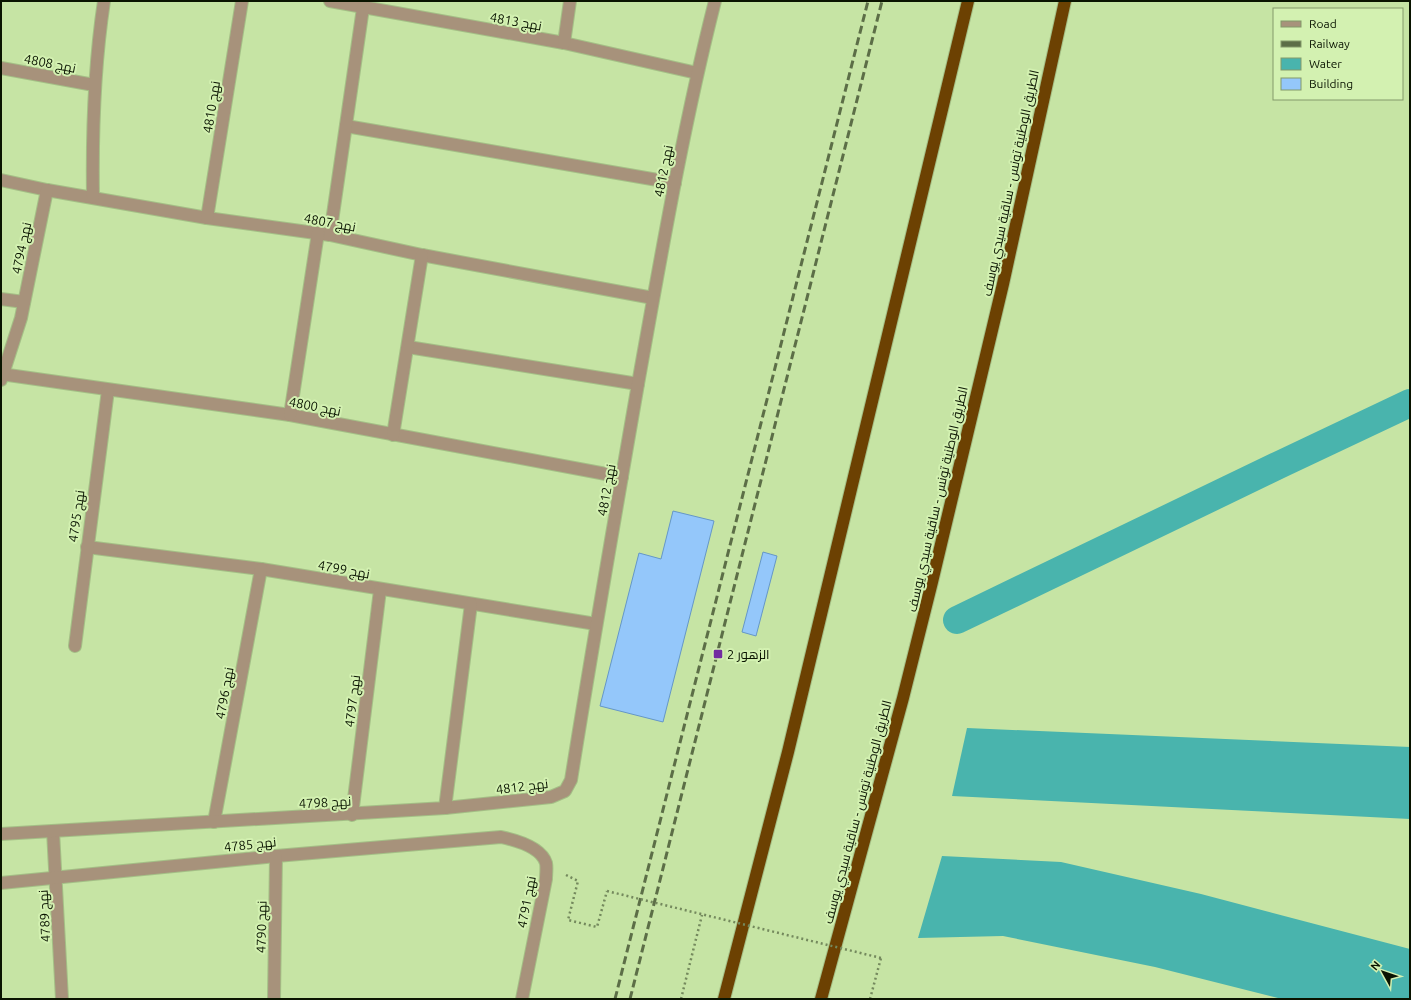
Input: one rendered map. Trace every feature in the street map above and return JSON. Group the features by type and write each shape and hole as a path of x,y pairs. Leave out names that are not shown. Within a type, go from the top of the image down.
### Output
{"highway":[{"path":"724,999 788,752 968,1"},
{"name":"الطريق الوطنية تونس - ساقية سيدي يوسف","path":"821,999 903,698 932,582 1003,284 1065,1"}],"street":[{"path":"93,197 92,138 94,85 104,1"},
{"name":"نهج 4810","path":"207,218 242,1"},
{"name":"نهج 4813","path":"330,1 564,43 697,72"},
{"path":"564,43 570,1"},
{"name":"نهج 4812","path":"445,808 551,797 560,795 569,788 653,298 697,72 715,1"},
{"path":"330,235 363,8"},
{"name":"نهج 4808","path":"1,68 94,85"},
{"path":"346,126 675,183"},
{"name":"نهج 4807","path":"1,180 47,190 207,218 330,235 653,298"},
{"name":"نهج 4794","path":"1,376 17,336 47,190"},
{"path":"290,415 318,233"},
{"path":"393,435 422,254"},
{"path":"1,299 24,302"},
{"path":"408,347 638,384"},
{"name":"نهج 4800","path":"1,376 290,415 622,477"},
{"name":"نهج 4795","path":"74,646 86,546 108,390"},
{"name":"نهج 4799","path":"86,546 261,569 380,590 596,624"},
{"name":"نهج 4796","path":"214,822 261,569"},
{"name":"نهج 4797","path":"352,815 380,590"},
{"path":"445,808 471,604"},
{"name":"نهج 4798","path":"1,834 352,815 445,808"},
{"name":"نهج 4789","path":"53,831 62,999"},
{"name":"نهج 4785","path":"1,883 276,856 501,837"},
{"name":"نهج 4791","path":"501,837 523,842 537,853 546,863 546,879 522,999"},
{"name":"نهج 4790","path":"274,999 276,856"}],"path":[{"path":"578,881 568,920 597,927 607,891 880,958 870,999"},
{"path":"680,999 702,915"}],"water":[{"path":"967,728 1410,747 1410,819 952,796"},
{"path":"942,856 1061,862 1201,894 1410,949 1410,999 1282,999 1155,967 1003,936 918,938"}],"building":[{"path":"673,511 714,521 663,722 600,706 639,553 661,559"},
{"path":"763,552 777,556 756,636 742,632"}],"waterway":[{"path":"957,620 1410,403"}],"railway":[{"path":"615,999 868,1"},
{"path":"630,999 882,1"}],"place":[{"name":"الزهور 2","path":"718,654"}]}
